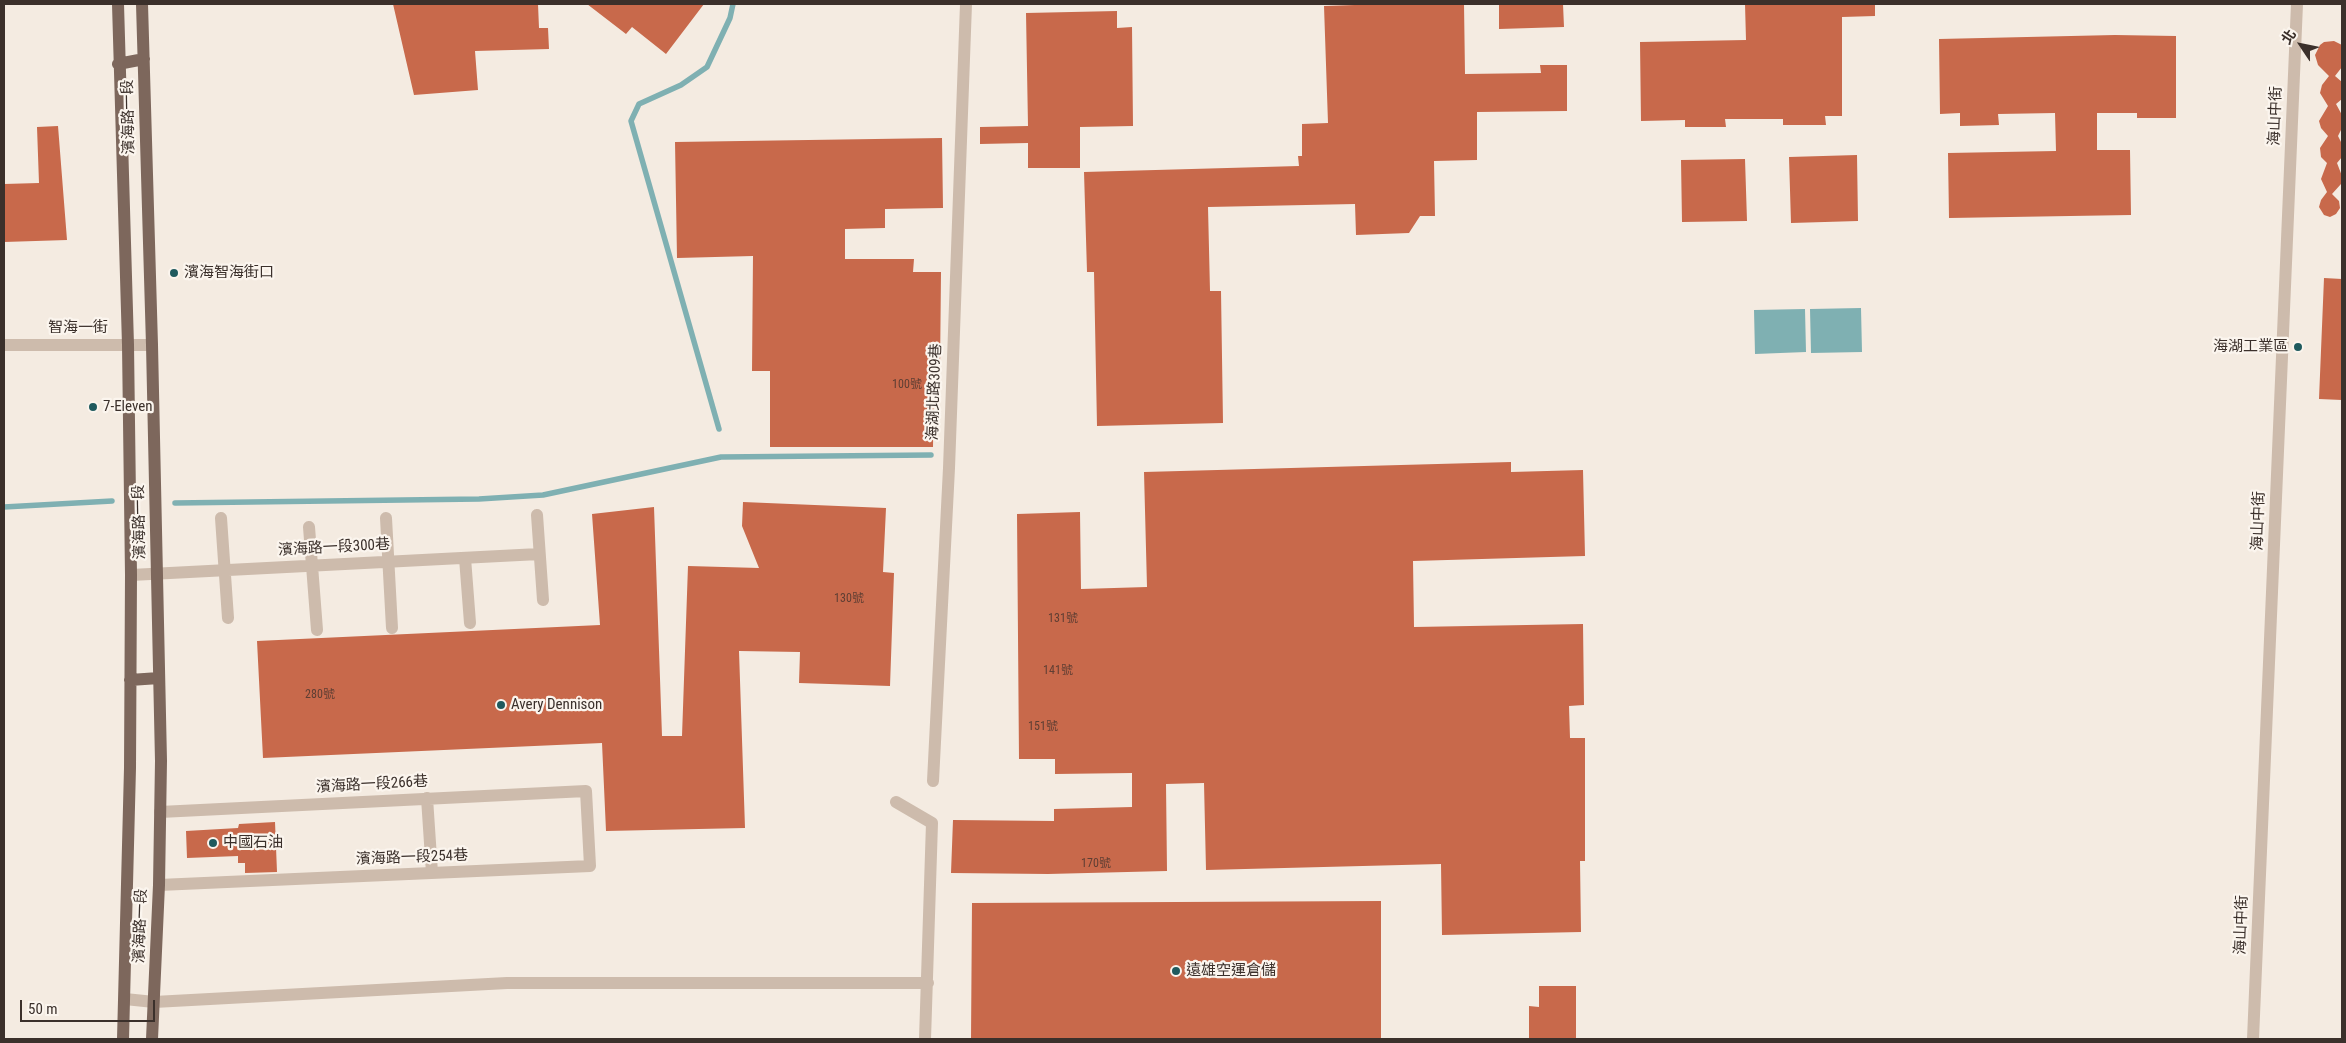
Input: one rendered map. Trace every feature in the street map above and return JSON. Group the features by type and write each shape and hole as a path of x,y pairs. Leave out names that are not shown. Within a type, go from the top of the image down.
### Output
{"main road":[{"name":"濱海路一段","path":"118,4 118,64 128,344 131,575 123,1039"},
{"name":"濱海路一段","path":"142,4 158,574 160,812 159,885 152,1039"},
{"path":"118,64 144,59"},
{"path":"130,680 159,678"}],"street":[{"name":"海湖北路309巷","path":"934,781 949,468 966,4"},
{"name":"海山中街","path":"2253,1039 2297,4"},
{"name":"智海一街","path":"4,344 152,344"},
{"path":"537,515 543,600"},
{"path":"221,518 228,618"},
{"path":"386,518 392,628"},
{"path":"309,527 317,630"},
{"name":"濱海路一段300巷","path":"131,575 539,554"},
{"path":"465,558 470,623"},
{"name":"濱海路一段266巷","path":"160,812 586,791"},
{"name":"濱海路一段254巷","path":"159,885 590,866 586,791"},
{"path":"427,798 432,873"},
{"path":"896,802 932,823 926,1039"},
{"path":"124,1000 154,1002 507,983 928,983"}],"water":[{"path":"1861,308 1862,352 1811,353 1810,309"},
{"path":"1805,309 1806,352 1755,354 1754,310"}],"building":[{"path":"393,4 538,4 539,28 548,28 549,49 475,51 478,90 414,95"},
{"path":"587,4 704,4 666,54 632,27 626,34"},
{"path":"1464,4 1465,74 1541,73 1540,65 1567,65 1567,111 1477,112 1477,160 1434,161 1435,216 1420,216 1409,233 1356,235 1355,204 1208,207 1210,291 1221,291 1223,423 1097,426 1094,272 1087,272 1084,172 1299,166 1298,156 1302,156 1302,124 1328,123 1324,6"},
{"path":"1499,4 1563,4 1564,27 1499,29"},
{"path":"1745,4 1875,4 1875,16 1842,17 1842,116 1825,116 1826,125 1783,125 1783,119 1725,119 1726,127 1685,127 1685,120 1641,121 1640,42 1746,40"},
{"path":"1117,11 1117,28 1132,27 1133,126 1080,127 1080,168 1028,168 1028,143 980,144 980,127 1028,126 1026,13"},
{"path":"2115,35 2176,36 2176,118 2137,118 2137,113 2097,113 2097,150 2130,150 2131,215 1949,218 1948,153 2056,151 2055,113 1998,114 1999,125 1960,126 1960,113 1940,114 1939,39"},
{"path":"2334,41 2342,45 2342,67 2335,76 2342,82 2342,99 2336,104 2342,115 2342,128 2338,136 2342,144 2342,157 2337,163 2342,176 2341,184 2332,194 2339,201 2340,208 2336,214 2330,217 2324,215 2319,207 2321,200 2327,192 2321,179 2327,163 2321,157 2320,148 2328,136 2321,128 2319,121 2328,106 2320,93 2322,85 2329,76 2318,65 2315,55 2320,45 2324,42"},
{"path":"58,126 67,240 4,242 4,184 39,183 37,127"},
{"path":"942,138 943,208 885,209 885,228 845,229 845,259 914,259 913,272 941,272 940,371 934,371 933,447 770,447 770,371 752,371 753,256 677,258 675,142"},
{"path":"1857,155 1858,221 1791,223 1789,157"},
{"path":"1745,159 1747,221 1682,222 1681,160"},
{"path":"2324,278 2342,279 2342,400 2319,399"},
{"path":"1511,462 1511,472 1583,470 1585,556 1413,561 1414,627 1583,624 1584,705 1569,706 1570,738 1585,738 1585,861 1580,861 1581,932 1442,935 1441,864 1206,870 1204,783 1166,784 1167,871 1048,874 951,873 953,820 1054,821 1054,809 1132,807 1132,773 1055,774 1055,759 1019,759 1017,514 1080,512 1081,589 1147,587 1144,472"},
{"name":"Avery Dennison","path":"743,502 886,508 883,572 894,573 890,686 799,683 800,652 739,651 745,828 606,831 602,743 263,758 257,641 600,625 592,514 654,507 662,736 682,736 688,566 759,568 742,526"},
{"path":"275,822 277,872 245,873 245,863 238,863 238,856 187,858 186,831 238,828 239,824"},
{"name":"遠雄空運倉儲","path":"1381,901 1381,1039 971,1039 972,903"},
{"path":"1539,986 1576,986 1576,1039 1529,1039 1529,1006 1539,1007"}],"waterway":[{"path":"719,429 631,121 639,104 681,85 707,67 730,18 733,4"},
{"path":"175,503 479,499 543,495 721,457 931,455"},
{"path":"4,507 112,501"}],"place":[{"name":"濱海智海街口","path":"174,273"},
{"name":"海湖工業區","path":"2298,347"},
{"name":"7-Eleven","path":"93,407"},
{"name":"Avery Dennison","path":"501,705"},
{"name":"中國石油","path":"213,843"},
{"name":"遠雄空運倉儲","path":"1176,971"}]}
